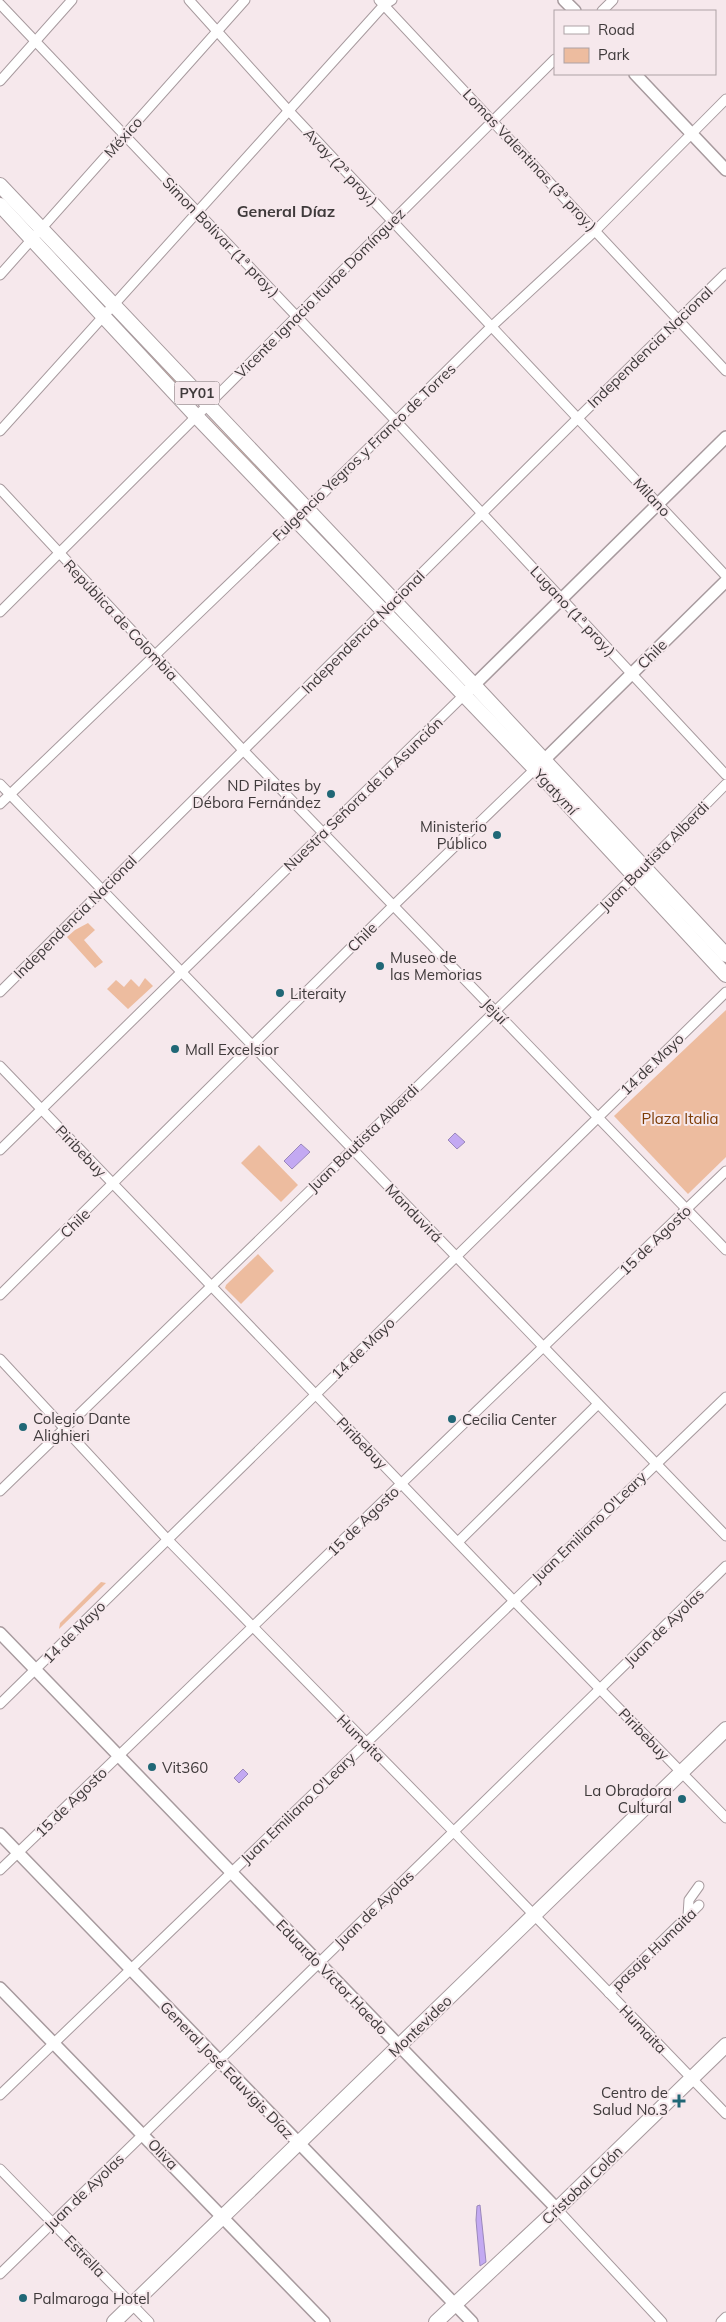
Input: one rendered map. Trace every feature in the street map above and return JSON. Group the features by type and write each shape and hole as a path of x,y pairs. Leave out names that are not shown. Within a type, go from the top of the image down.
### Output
{"main road":[{"name":"PY01","path":"0,185 36,234 103,316 196,416 296,519 389,606"},
{"name":"PY01","path":"0,205 36,234 113,305 307,509 389,606"},
{"name":"Ygatymí","path":"389,606 474,685 540,764 639,872 726,975"},
{"name":"Ygatymí","path":"389,606 464,695 540,764"},
{"name":"Ygatymí","path":"639,872 726,955"},
{"name":"Montevideo","path":"114,2322 726,1729"},
{"name":"Cristobal Colón","path":"436,2322 557,2210 726,2045"}],"street":[{"path":"0,82 72,0"},
{"name":"Avay (2ª proy.)","path":"189,0 392,222 578,418"},
{"name":"México","path":"0,275 245,0"},
{"path":"564,0 574,10"},
{"path":"603,10 613,0"},
{"path":"0,431 385,2"},
{"name":"Lomas Valentinas (3ª proy.)","path":"385,2 493,122 726,371"},
{"name":"Simon Bolivar (1ª proy.)","path":"0,4 297,316 482,514"},
{"name":"Vicente Ignacio Iturbe Domínguez","path":"0,612 554,60"},
{"path":"636,75 726,170"},
{"name":"Fulgencio Yegros y Franco de Torres","path":"0,804 307,509 491,327 596,230 726,99"},
{"name":"Independencia Nacional","path":"0,992 242,750 726,273"},
{"name":"Milano","path":"578,418 726,576"},
{"name":"Nuestra Señora de la Asunción","path":"0,1150 726,437"},
{"name":"República de Colombia","path":"0,489 242,750"},
{"name":"Lugano (1ª proy.)","path":"482,514 726,775"},
{"name":"Chile","path":"0,1295 393,906 726,581"},
{"name":"Jejuí","path":"242,750 726,1250"},
{"name":"Manduvirá","path":"0,784 180,973 726,1536"},
{"name":"Juan Bautista Alberdi","path":"0,1491 639,872 726,784"},
{"name":"14 de Mayo","path":"0,1704 726,992"},
{"name":"Piribebuy","path":"0,1066 401,1484 726,1818"},
{"name":"15 de Agosto","path":"0,1870 726,1171"},
{"name":"Humaita","path":"0,1359 168,1540 454,1832 726,2114"},
{"name":"Juan Emiliano O'Leary","path":"0,2095 726,1397"},
{"path":"458,1542 598,1404"},
{"name":"Juan de Ayolas","path":"0,2274 726,1566"},
{"name":"Eduardo Victor Haedo","path":"0,1633 557,2210 662,2322"},
{"name":"General José Eduvigis Díaz","path":"0,1834 472,2322"},
{"path":"688,1916 689,1900 699,1886"},
{"name":"pasaje Humaita","path":"609,1993 699,1905"},
{"name":"Oliva","path":"0,1988 324,2322"},
{"name":"Estrella","path":"0,2169 149,2322"},
{"path":"721,2322 726,2317"}],"green space":[{"path":"115,318 196,402 197,405 195,406"},
{"path":"209,418 295,507 293,508 208,420"},
{"path":"310,522 383,598 383,599 308,523"},
{"path":"88,923 95,930 84,940 103,962 95,968 67,937"},
{"path":"145,978 153,986 128,1009 107,989 116,980 124,987 131,979 139,987"},
{"name":"Plaza Italia","path":"726,1010 726,1157 688,1194 614,1116"},
{"path":"259,1145 298,1185 281,1202 241,1163"},
{"path":"258,1254 274,1271 241,1304 225,1288 226,1285"},
{"path":"101,1582 106,1583 59,1629 60,1623"}],"shaded area":[{"path":"455,1133 465,1142 457,1149 448,1140"},
{"path":"301,1144 310,1152 292,1169 284,1161"},
{"path":"243,1769 248,1774 239,1783 234,1778"},
{"path":"480,2205 486,2262 480,2266 476,2220 477,2206"}],"place":[{"name":"ND Pilates by Débora Fernández","path":"331,794"},
{"name":"Ministerio Público","path":"497,835"},
{"name":"Museo de las Memorias","path":"380,966"},
{"name":"Literaity","path":"280,993"},
{"name":"Mall Excelsior","path":"175,1049"},
{"name":"Cecilia Center","path":"452,1419"},
{"name":"Colegio Dante Alighieri","path":"23,1427"},
{"name":"Vit360","path":"152,1767"},
{"name":"La Obradora Cultural","path":"682,1799"},
{"name":"Centro de Salud No.3","path":"679,2101"},
{"name":"Palmaroga Hotel","path":"23,2298"}],"district":[{"name":"General Díaz","path":"286,211"}]}
